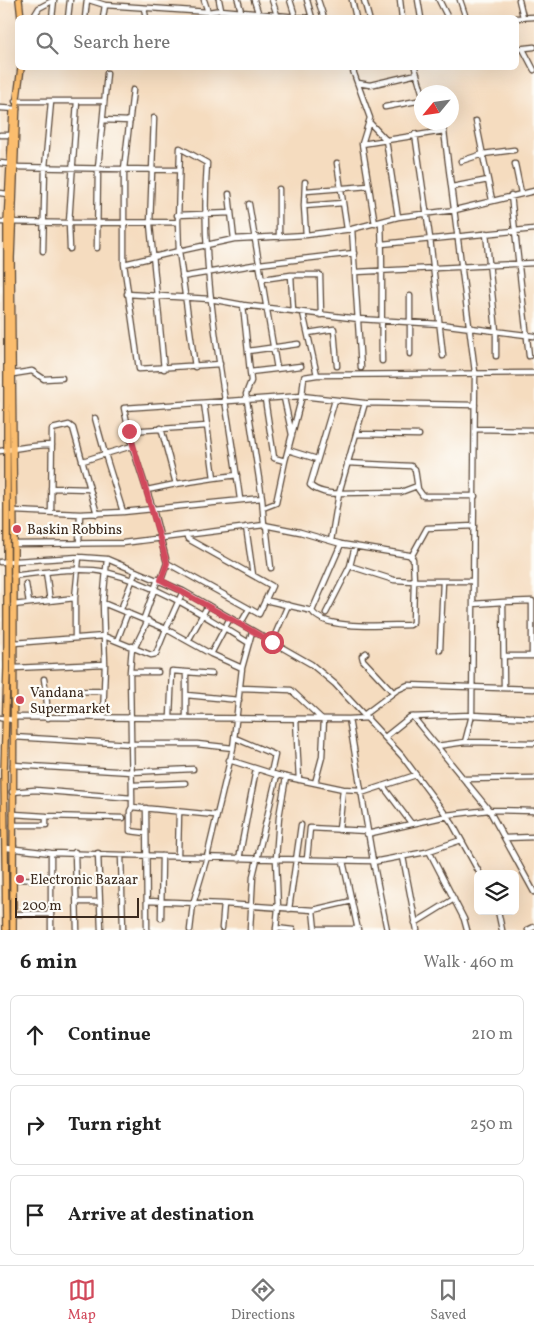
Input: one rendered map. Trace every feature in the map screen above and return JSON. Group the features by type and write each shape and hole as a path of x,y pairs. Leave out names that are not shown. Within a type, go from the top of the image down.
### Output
{"main road":[{"path":"19,0 21,15"},
{"path":"6,930 14,848 13,814 2,772 2,736 3,704 11,669 14,643 10,576 3,561 3,300 7,282 10,222 8,194 15,109 21,70"},
{"path":"13,930 7,914 3,893 10,878 3,857 7,848 3,841 2,807 13,765 13,718 7,602 14,561 10,135 15,109"}],"street":[{"path":"35,15 40,8 54,0"},
{"path":"52,15 54,0"},
{"path":"68,15 70,0"},
{"path":"86,15 88,0 104,4 144,8 208,12 221,10 278,15"},
{"path":"204,0 208,12"},
{"path":"218,0 221,10"},
{"path":"238,0 241,12"},
{"path":"254,0 258,12"},
{"path":"272,0 278,15"},
{"path":"290,0 295,15"},
{"path":"306,0 309,15"},
{"path":"318,0 323,15"},
{"path":"352,0 355,15"},
{"path":"368,15 364,0 370,0"},
{"path":"400,0 402,15"},
{"path":"418,0 421,15"},
{"path":"439,0 446,15"},
{"path":"460,0 465,15"},
{"path":"520,0 523,17"},
{"path":"103,15 104,4"},
{"path":"144,8 145,15"},
{"path":"519,18 534,17"},
{"path":"519,49 534,47"},
{"path":"523,48 534,70"},
{"path":"353,70 370,118 362,144 375,224"},
{"path":"416,70 420,85"},
{"path":"97,248 98,168 107,73"},
{"path":"358,83 370,85 417,74"},
{"path":"133,90 124,169 123,224 127,294 138,368 140,370 164,369 220,364"},
{"path":"16,100 51,102 104,100"},
{"path":"70,249 69,223 77,101"},
{"path":"43,251 45,167 51,102"},
{"path":"385,107 414,102"},
{"path":"0,108 15,109"},
{"path":"154,118 150,224 164,369"},
{"path":"103,120 130,121"},
{"path":"476,121 492,200"},
{"path":"370,123 386,140 398,217"},
{"path":"362,144 415,134 444,131 459,236 474,372 472,715 465,742"},
{"path":"415,134 430,238 443,356"},
{"path":"0,135 10,135"},
{"path":"195,367 179,251 177,215 180,148 206,161 204,215 210,299 240,500"},
{"path":"461,161 483,154 514,150"},
{"path":"0,163 45,167 178,170"},
{"path":"337,163 343,203 354,253 361,368"},
{"path":"516,164 521,193"},
{"path":"452,187 488,180"},
{"path":"305,182 306,235"},
{"path":"306,191 369,186"},
{"path":"279,189 279,237"},
{"path":"124,264 234,238 255,239 350,229 398,217 455,210 534,191"},
{"path":"0,193 8,194"},
{"path":"230,194 234,238"},
{"path":"511,195 529,356"},
{"path":"304,206 343,203"},
{"path":"249,204 277,369"},
{"path":"177,215 231,214"},
{"path":"0,222 96,224 178,222"},
{"path":"381,222 384,270 381,320 382,361"},
{"path":"382,244 486,232 534,229"},
{"path":"486,232 496,331 496,356"},
{"path":"0,253 7,256"},
{"path":"182,276 259,264 354,253"},
{"path":"356,272 534,263"},
{"path":"263,279 291,275 320,275 321,315"},
{"path":"291,275 292,312"},
{"path":"0,283 7,282"},
{"path":"127,294 156,294 185,299 210,299 268,309 359,320 440,324 534,336"},
{"path":"410,296 410,354"},
{"path":"243,305 251,385 247,392 247,400 262,498 270,568"},
{"path":"303,313 317,375"},
{"path":"308,333 334,329 336,366"},
{"path":"248,351 298,344"},
{"path":"250,372 301,366"},
{"path":"13,374 32,372 44,379 62,378"},
{"path":"263,508 276,503 302,396 304,377 317,375 474,372 534,373"},
{"path":"146,833 130,831 133,785 130,672 134,647 167,563 153,510 132,446 124,408 302,396 365,402 475,405"},
{"path":"284,398 292,436"},
{"path":"265,399 274,458 286,461"},
{"path":"335,400 310,485 336,494 401,492 417,486"},
{"path":"331,541 340,493 365,402"},
{"path":"204,403 214,478"},
{"path":"95,418 104,454 123,512"},
{"path":"51,512 53,428 71,426 83,461 97,514"},
{"path":"129,431 207,426"},
{"path":"161,428 176,484"},
{"path":"475,429 534,430"},
{"path":"356,434 420,435"},
{"path":"3,450 14,450 26,445 52,445"},
{"path":"83,461 132,446"},
{"path":"288,450 317,459"},
{"path":"348,463 411,466 415,469 417,486 426,497 474,496"},
{"path":"147,490 237,475"},
{"path":"51,488 90,489"},
{"path":"14,511 97,514 262,498"},
{"path":"79,543 80,514"},
{"path":"14,544 123,543 265,525 341,544 412,557"},
{"path":"265,600 312,611 323,620 337,624 410,625 413,623 414,581 412,557 426,528 474,526"},
{"path":"246,528 252,575"},
{"path":"167,563 259,614 272,586 188,539 186,535"},
{"path":"312,611 341,544"},
{"path":"326,613 350,566 354,546"},
{"path":"3,561 79,557 107,559 160,579 208,604 252,632 311,664 335,684 367,716 416,775 462,840 478,870"},
{"path":"75,638 74,598 79,557"},
{"path":"103,718 103,603 107,559"},
{"path":"350,566 394,580 472,580"},
{"path":"121,609 136,571"},
{"path":"46,572 50,601"},
{"path":"10,576 46,572 105,572 178,601 250,643"},
{"path":"440,650 443,581"},
{"path":"26,584 29,604"},
{"path":"14,643 104,636 151,654 156,654 183,591"},
{"path":"13,605 74,598"},
{"path":"473,604 532,601 533,656 504,656"},
{"path":"0,602 7,602"},
{"path":"503,602 504,688"},
{"path":"103,603 146,619 242,668"},
{"path":"188,641 208,604"},
{"path":"272,642 288,605"},
{"path":"241,624 248,609"},
{"path":"117,641 128,612"},
{"path":"212,654 230,618"},
{"path":"190,930 193,904 207,858 215,815 233,748 238,720 242,668 252,632"},
{"path":"366,653 362,656 363,660 393,692"},
{"path":"0,670 104,664"},
{"path":"170,717 172,671 212,674"},
{"path":"130,672 158,672"},
{"path":"186,672 186,717"},
{"path":"44,679 48,718"},
{"path":"3,718 186,717 238,720 349,719 367,716 393,692 408,685 534,689"},
{"path":"240,688 291,690 323,719 322,757 316,784"},
{"path":"46,692 104,690"},
{"path":"186,695 239,700"},
{"path":"385,737 409,717 472,715 534,718"},
{"path":"413,717 489,810 534,892"},
{"path":"296,719 299,780"},
{"path":"349,719 367,832 387,930"},
{"path":"13,737 131,744 197,744 233,748"},
{"path":"235,738 275,756 271,773"},
{"path":"437,746 465,742 534,744"},
{"path":"229,760 277,775 360,792 416,775"},
{"path":"13,765 132,772 193,769"},
{"path":"239,859 256,769"},
{"path":"250,930 257,859 277,775"},
{"path":"286,777 279,817 276,859 278,908 276,929 293,930"},
{"path":"464,779 534,778"},
{"path":"133,785 185,784"},
{"path":"383,786 411,823"},
{"path":"339,830 343,789"},
{"path":"6,792 35,790 132,798"},
{"path":"132,807 215,815"},
{"path":"146,808 147,930"},
{"path":"307,860 310,828 367,832 446,816 489,810 534,811"},
{"path":"178,856 179,812"},
{"path":"13,814 122,818"},
{"path":"13,825 46,825 46,816"},
{"path":"289,909 302,825"},
{"path":"505,838 534,836"},
{"path":"7,848 51,853 75,852 239,859 373,861 429,852 462,840"},
{"path":"75,852 77,930"},
{"path":"429,852 454,899 467,930"},
{"path":"51,853 51,930"},
{"path":"98,853 101,930"},
{"path":"121,854 123,930"},
{"path":"162,856 162,918"},
{"path":"402,857 417,930"},
{"path":"313,910 315,930 358,929 343,861"},
{"path":"0,876 51,880"},
{"path":"415,923 454,899"},
{"path":"147,901 313,910 352,901"},
{"path":"77,902 100,902"},
{"path":"222,928 224,904"},
{"path":"7,914 51,914"},
{"path":"499,915 502,930"},
{"path":"528,930 534,927"}],"place":[{"name":"Baskin Robbins","path":"17,529"},
{"name":"Vandana Supermarket","path":"20,700"},
{"name":"Electronic Bazaar","path":"20,879"}],"route":[{"path":"129,431 167,563 161,580 208,604 252,632 272,642"}]}
